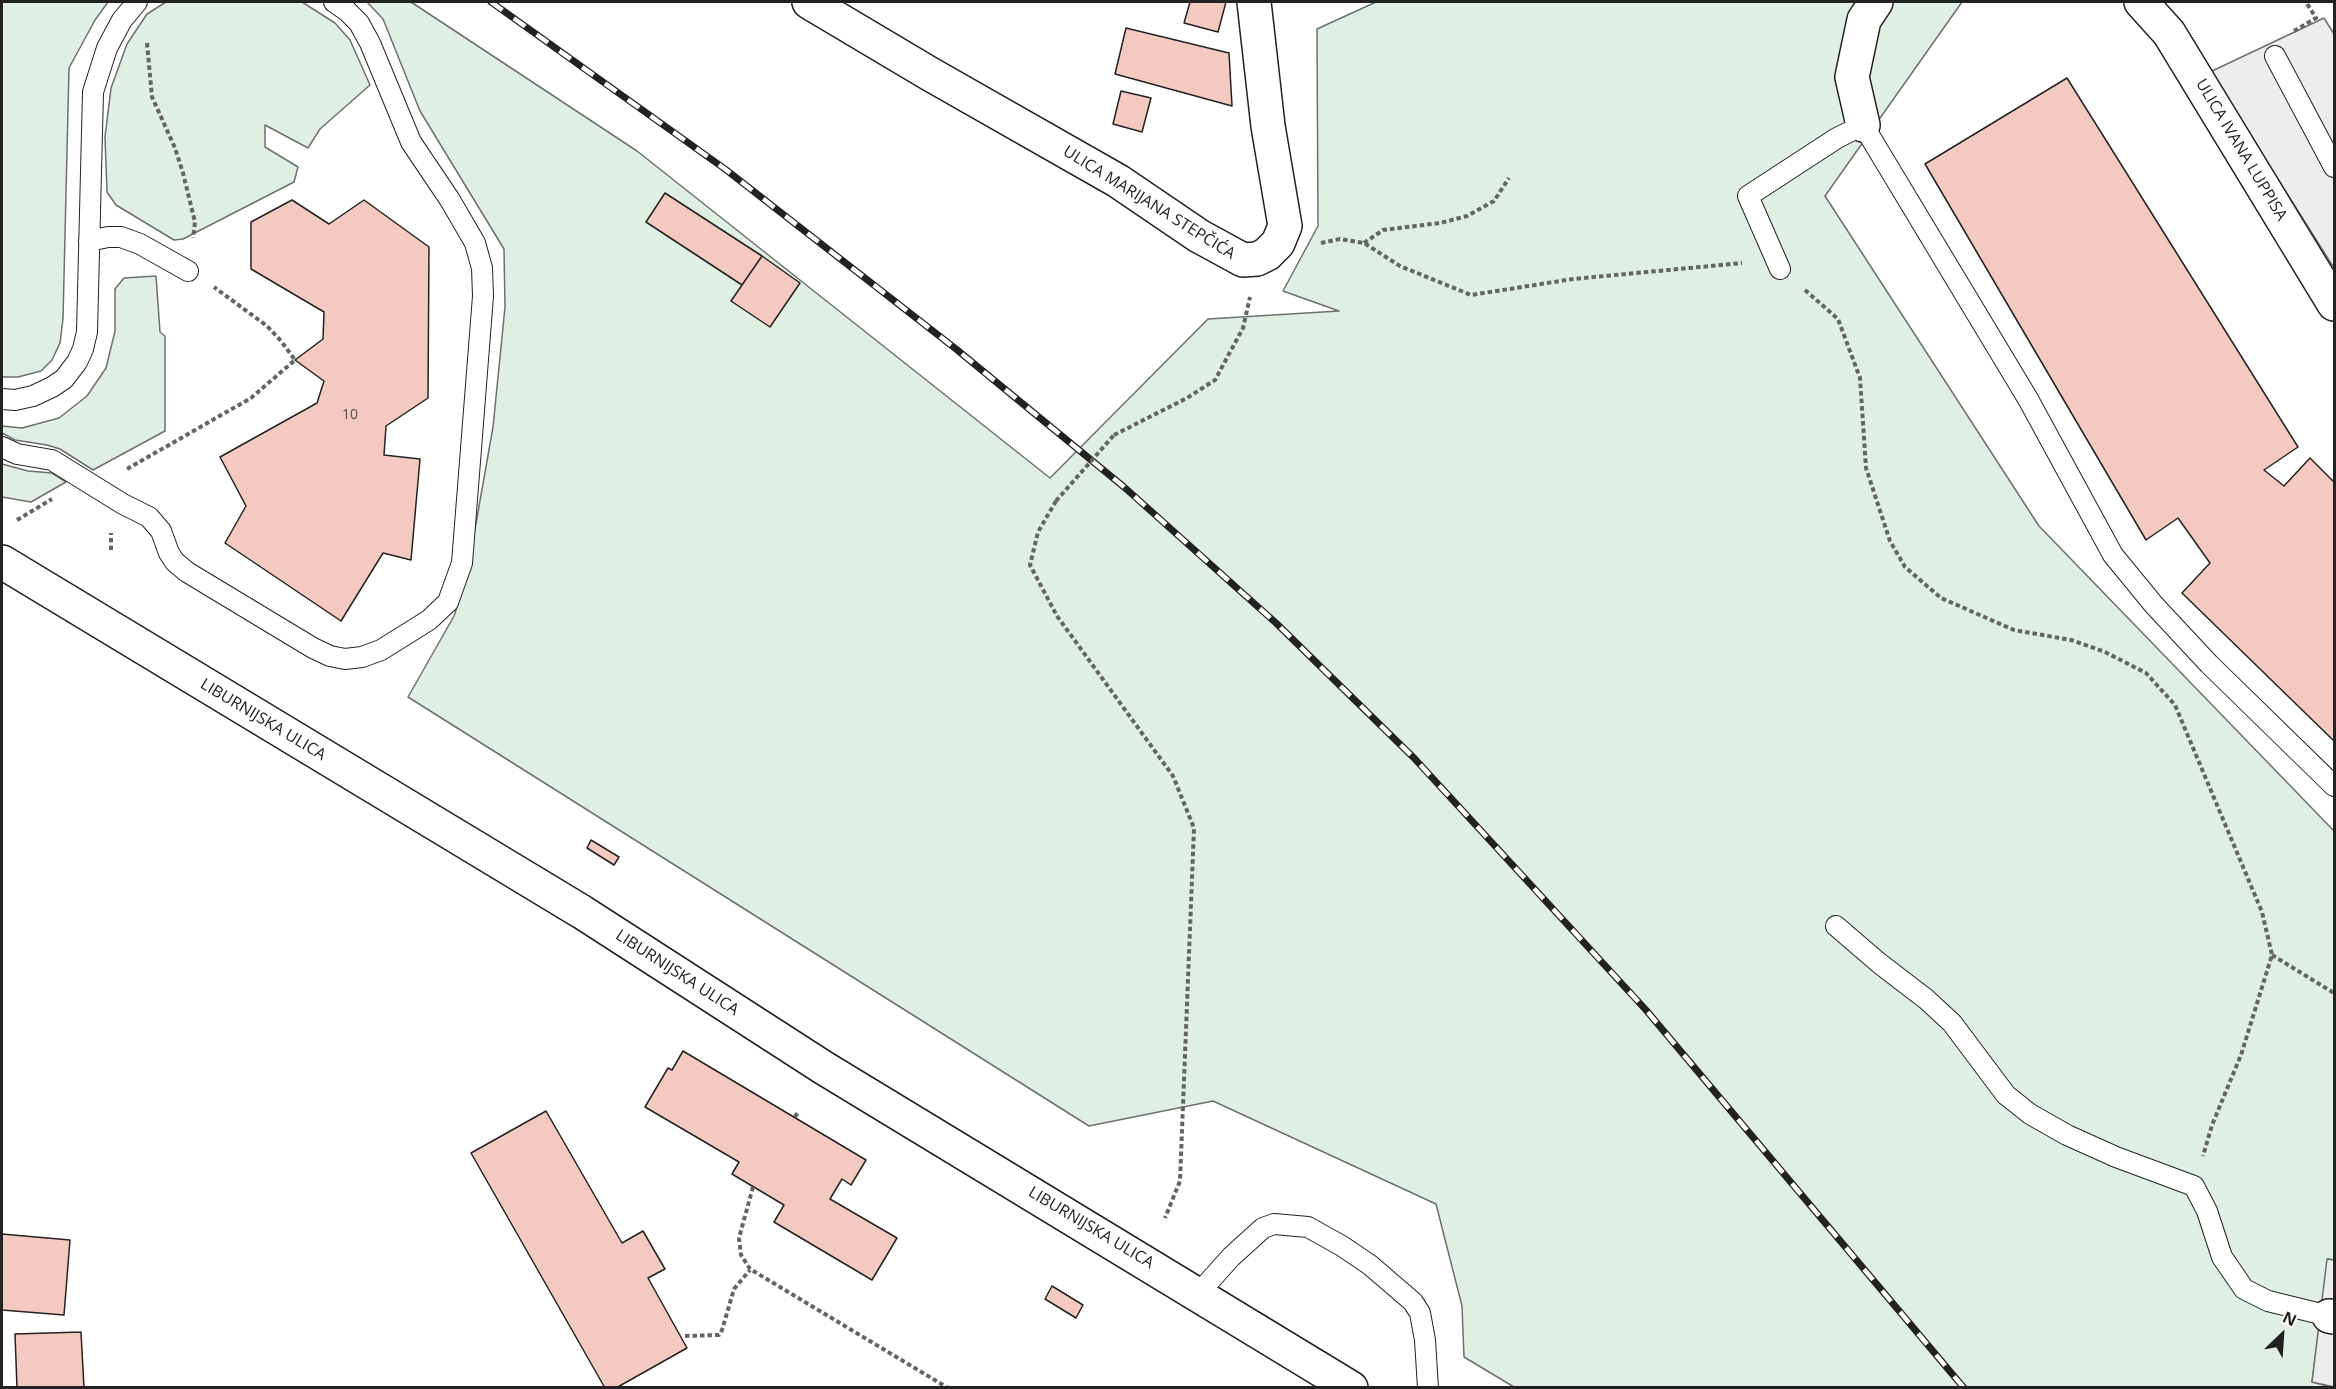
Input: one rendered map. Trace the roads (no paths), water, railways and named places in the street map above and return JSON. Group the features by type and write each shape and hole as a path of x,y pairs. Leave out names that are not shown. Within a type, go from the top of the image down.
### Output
{"main road":[{"name":"ULICA MARIJANA STEPČIĆA","path":"809,2 1118,181 1199,236 1243,261 1257,259 1267,254 1278,243 1285,226 1268,126 1254,2"},
{"path":"1863,125 1852,77 1864,20 1876,2"},
{"name":"ULICA IVANA LUPPISA","path":"2141,2 2169,33 2334,304"},
{"name":"LIBURNIJSKA ULICA","path":"2,562 582,912 824,1068 1351,1388"}],"lane":[{"path":"2,399 15,400 33,396 52,387 64,379 77,362 83,349 87,332 93,92 108,48 122,20 137,2"},
{"path":"2,447 16,454 51,460 123,504 149,517 161,531 169,553 188,572 304,643 330,656 345,659 362,657 381,650 429,620 448,602 462,563 483,296 482,268 476,243 411,141 370,43 359,23 334,2"},
{"path":"2275,56 2334,167"},
{"path":"1780,269 1748,196 1837,138 1863,125 2028,399 2113,555 2154,605 2209,664 2334,786"},
{"path":"89,242 108,237 121,237 140,244 188,271"},
{"path":"1836,926 1943,1015 2006,1095 2030,1114 2077,1139 2194,1186 2207,1211 2222,1257 2244,1289 2268,1301 2332,1317"},
{"path":"1198,1294 1231,1257 1263,1228 1274,1224 1308,1227 1370,1264 1413,1302 1420,1313 1425,1340 1428,1388"}],"railway":[{"path":"491,2 725,169 956,349 1124,487 1276,623 1414,758 1646,1010 1964,1388"}]}
